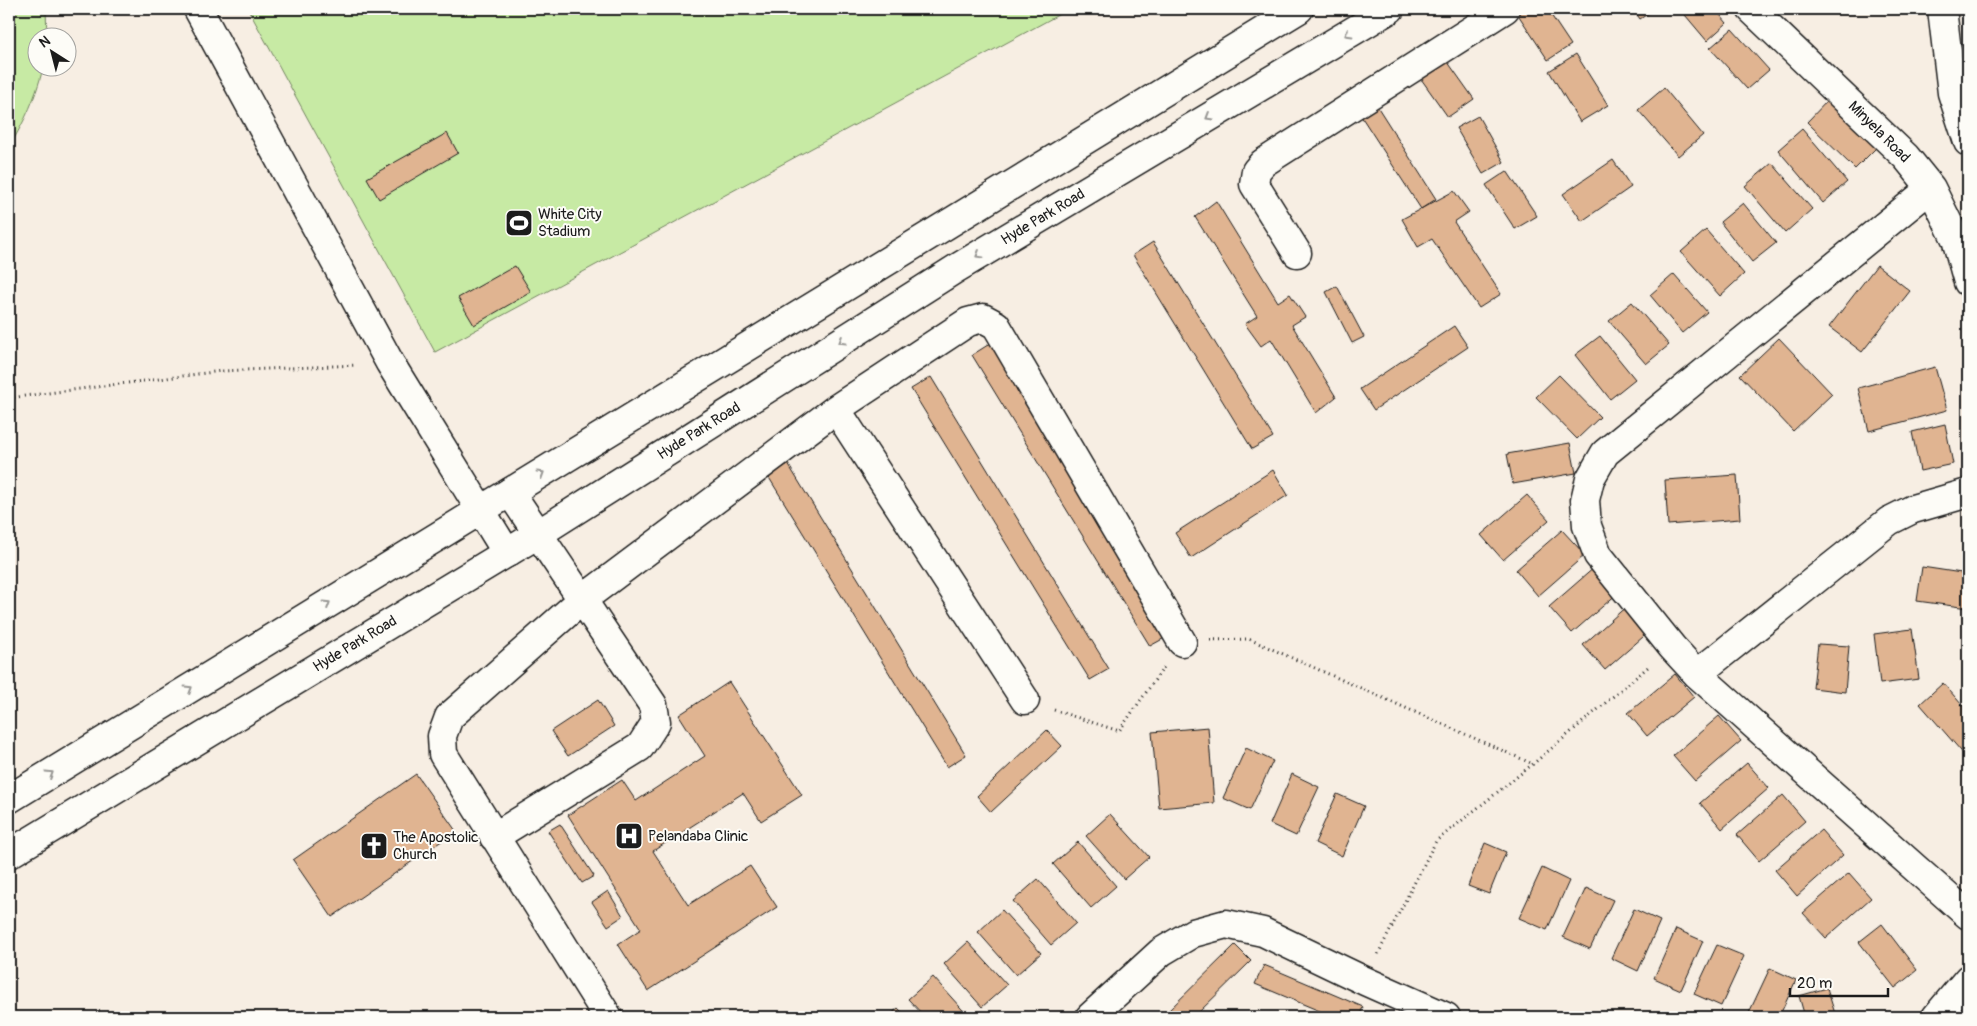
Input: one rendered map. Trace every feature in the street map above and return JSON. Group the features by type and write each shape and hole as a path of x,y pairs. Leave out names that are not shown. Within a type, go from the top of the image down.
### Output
{"street":[{"path":"198,9 390,363 507,553"},
{"path":"9,799 1300,9"},
{"name":"Hyde Park Road","path":"9,854 538,534 956,268 1390,9"},
{"path":"1296,253 1254,184 1256,172 1263,163 1505,9"},
{"name":"Minyela Road","path":"1751,9 1906,157 1931,188 1956,239 1968,282"},
{"path":"1942,9 1952,93 1968,142"},
{"path":"1931,188 1605,453 1590,479 1585,500 1587,526 1598,555 1672,648 1697,674 1968,915"},
{"path":"608,1017 443,754 442,736 449,717 583,599 836,409 968,322 983,318 996,324 1182,642"},
{"path":"836,409 1025,700"},
{"path":"494,838 640,747 656,722 653,705 510,492"},
{"path":"1697,674 1889,521 1913,509 1968,494"},
{"path":"1090,1017 1161,952 1192,933 1226,924 1263,932 1446,1017"},
{"path":"1936,1017 1968,979"}],"path":[{"path":"9,398 222,371 390,363"},
{"path":"1025,700 1119,730 1182,642 1249,639 1533,764"},
{"path":"1365,981 1436,841 1533,764 1672,648"}],"green space":[{"path":"13,9 46,9 47,28 28,28 28,78 40,78 29,109 9,147 9,69 13,52"},
{"name":"White City Stadium","path":"248,9 1069,9 435,352"}],"building":[{"path":"1524,9 1547,9 1571,45 1548,60 1517,13"},
{"path":"1633,9 1655,9 1640,19"},
{"path":"1680,9 1715,9 1727,23 1707,41"},
{"path":"1732,29 1769,70 1747,89 1710,48"},
{"path":"1576,54 1608,105 1580,122 1549,71"},
{"path":"1445,58 1474,99 1448,117 1419,76"},
{"path":"1664,88 1703,135 1678,156 1638,110"},
{"path":"1829,99 1877,147 1855,169 1807,122"},
{"path":"1377,106 1436,199 1421,209 1361,116"},
{"path":"1478,116 1504,162 1483,174 1456,128"},
{"path":"1802,129 1847,182 1823,203 1778,150"},
{"path":"447,133 458,153 379,199 367,178"},
{"path":"1613,160 1631,187 1582,221 1563,194"},
{"path":"1772,163 1812,209 1785,233 1745,186"},
{"path":"1507,171 1537,216 1515,229 1486,185"},
{"path":"1454,191 1469,212 1454,222 1501,294 1479,308 1432,239 1418,247 1402,219"},
{"path":"1216,201 1278,302 1290,294 1305,317 1292,325 1336,397 1316,413 1271,339 1261,346 1245,324 1257,316 1195,217"},
{"path":"1743,203 1776,243 1752,262 1720,222"},
{"path":"1706,230 1744,274 1720,296 1681,252"},
{"path":"1153,242 1273,437 1252,449 1133,255"},
{"path":"1877,265 1910,291 1862,352 1829,327"},
{"path":"515,266 531,292 474,325 458,298"},
{"path":"1674,274 1707,312 1682,333 1650,295"},
{"path":"1337,286 1364,337 1352,343 1326,292"},
{"path":"1632,302 1669,345 1646,364 1609,321"},
{"path":"1454,326 1468,347 1374,410 1360,389"},
{"path":"1600,336 1635,379 1610,399 1575,355"},
{"path":"1779,338 1832,394 1793,431 1740,375"},
{"path":"991,343 1170,635 1150,646 972,355"},
{"path":"1935,367 1947,410 1869,431 1858,388"},
{"path":"1559,375 1600,417 1577,439 1536,397"},
{"path":"931,377 1109,669 1090,680 911,389"},
{"path":"1945,424 1953,464 1920,471 1912,432"},
{"path":"1570,443 1576,473 1513,484 1507,454"},
{"path":"788,464 966,755 947,767 768,476"},
{"path":"1273,470 1288,495 1191,558 1175,533"},
{"path":"1737,475 1740,519 1668,525 1665,480"},
{"path":"1527,495 1549,520 1503,560 1481,535"},
{"path":"1562,530 1585,555 1538,596 1516,570"},
{"path":"1595,567 1618,593 1572,633 1549,607"},
{"path":"1922,567 1968,574 1968,608 1917,601"},
{"path":"1629,604 1651,630 1605,670 1583,645"},
{"path":"1912,629 1919,679 1880,684 1874,634"},
{"path":"1818,644 1849,646 1845,692 1813,688"},
{"path":"1675,674 1694,697 1647,736 1628,713"},
{"name":"Pelandaba Clinic","path":"729,682 802,795 761,821 743,793 653,851 688,905 750,866 777,907 648,991 618,944 641,929 568,815 622,780 636,801 705,756 679,715"},
{"path":"1943,683 1968,712 1968,759 1920,704"},
{"path":"598,700 614,726 568,756 551,731"},
{"path":"1719,716 1741,741 1695,781 1673,756"},
{"path":"1208,727 1214,803 1159,808 1152,732"},
{"path":"1047,730 1062,746 991,812 977,796"},
{"path":"1246,748 1273,761 1250,810 1223,798"},
{"path":"1747,763 1769,788 1722,829 1700,803"},
{"name":"The Apostolic Church","path":"416,774 456,831 332,917 293,860"},
{"path":"1292,774 1319,787 1296,836 1270,824"},
{"path":"1337,794 1364,806 1342,856 1315,843"},
{"path":"1783,795 1805,821 1759,861 1737,835"},
{"path":"1110,814 1149,857 1124,879 1086,836"},
{"path":"560,824 594,876 582,883 548,831"},
{"path":"1821,830 1843,855 1797,896 1775,870"},
{"path":"1078,842 1116,886 1091,908 1053,864"},
{"path":"1485,843 1506,852 1489,894 1468,886"},
{"path":"1542,868 1569,881 1547,930 1519,918"},
{"path":"1849,873 1871,898 1826,938 1803,913"},
{"path":"1038,879 1076,923 1051,945 1013,901"},
{"path":"1586,888 1613,900 1590,949 1563,937"},
{"path":"608,891 623,916 608,926 592,902"},
{"path":"1634,909 1660,921 1638,971 1611,958"},
{"path":"1002,910 1041,953 1016,975 978,932"},
{"path":"1882,924 1917,970 1895,988 1859,942"},
{"path":"1676,929 1703,941 1681,990 1654,978"},
{"path":"968,942 1007,985 982,1007 944,964"},
{"path":"1235,945 1251,961 1194,1017 1162,1017"},
{"path":"1717,945 1744,956 1721,1006 1694,994"},
{"path":"1264,965 1363,1007 1359,1017 1334,1017 1255,984"},
{"path":"1770,968 1796,980 1779,1017 1747,1017"},
{"path":"933,977 969,1017 925,1017 908,999"},
{"path":"1827,988 1836,1017 1805,1017 1799,996"},
{"path":"898,1008 907,1017 888,1017"}],"place":[{"name":"White City Stadium","path":"519,223"},
{"name":"Pelandaba Clinic","path":"629,836"},
{"name":"The Apostolic Church","path":"374,846"}]}
